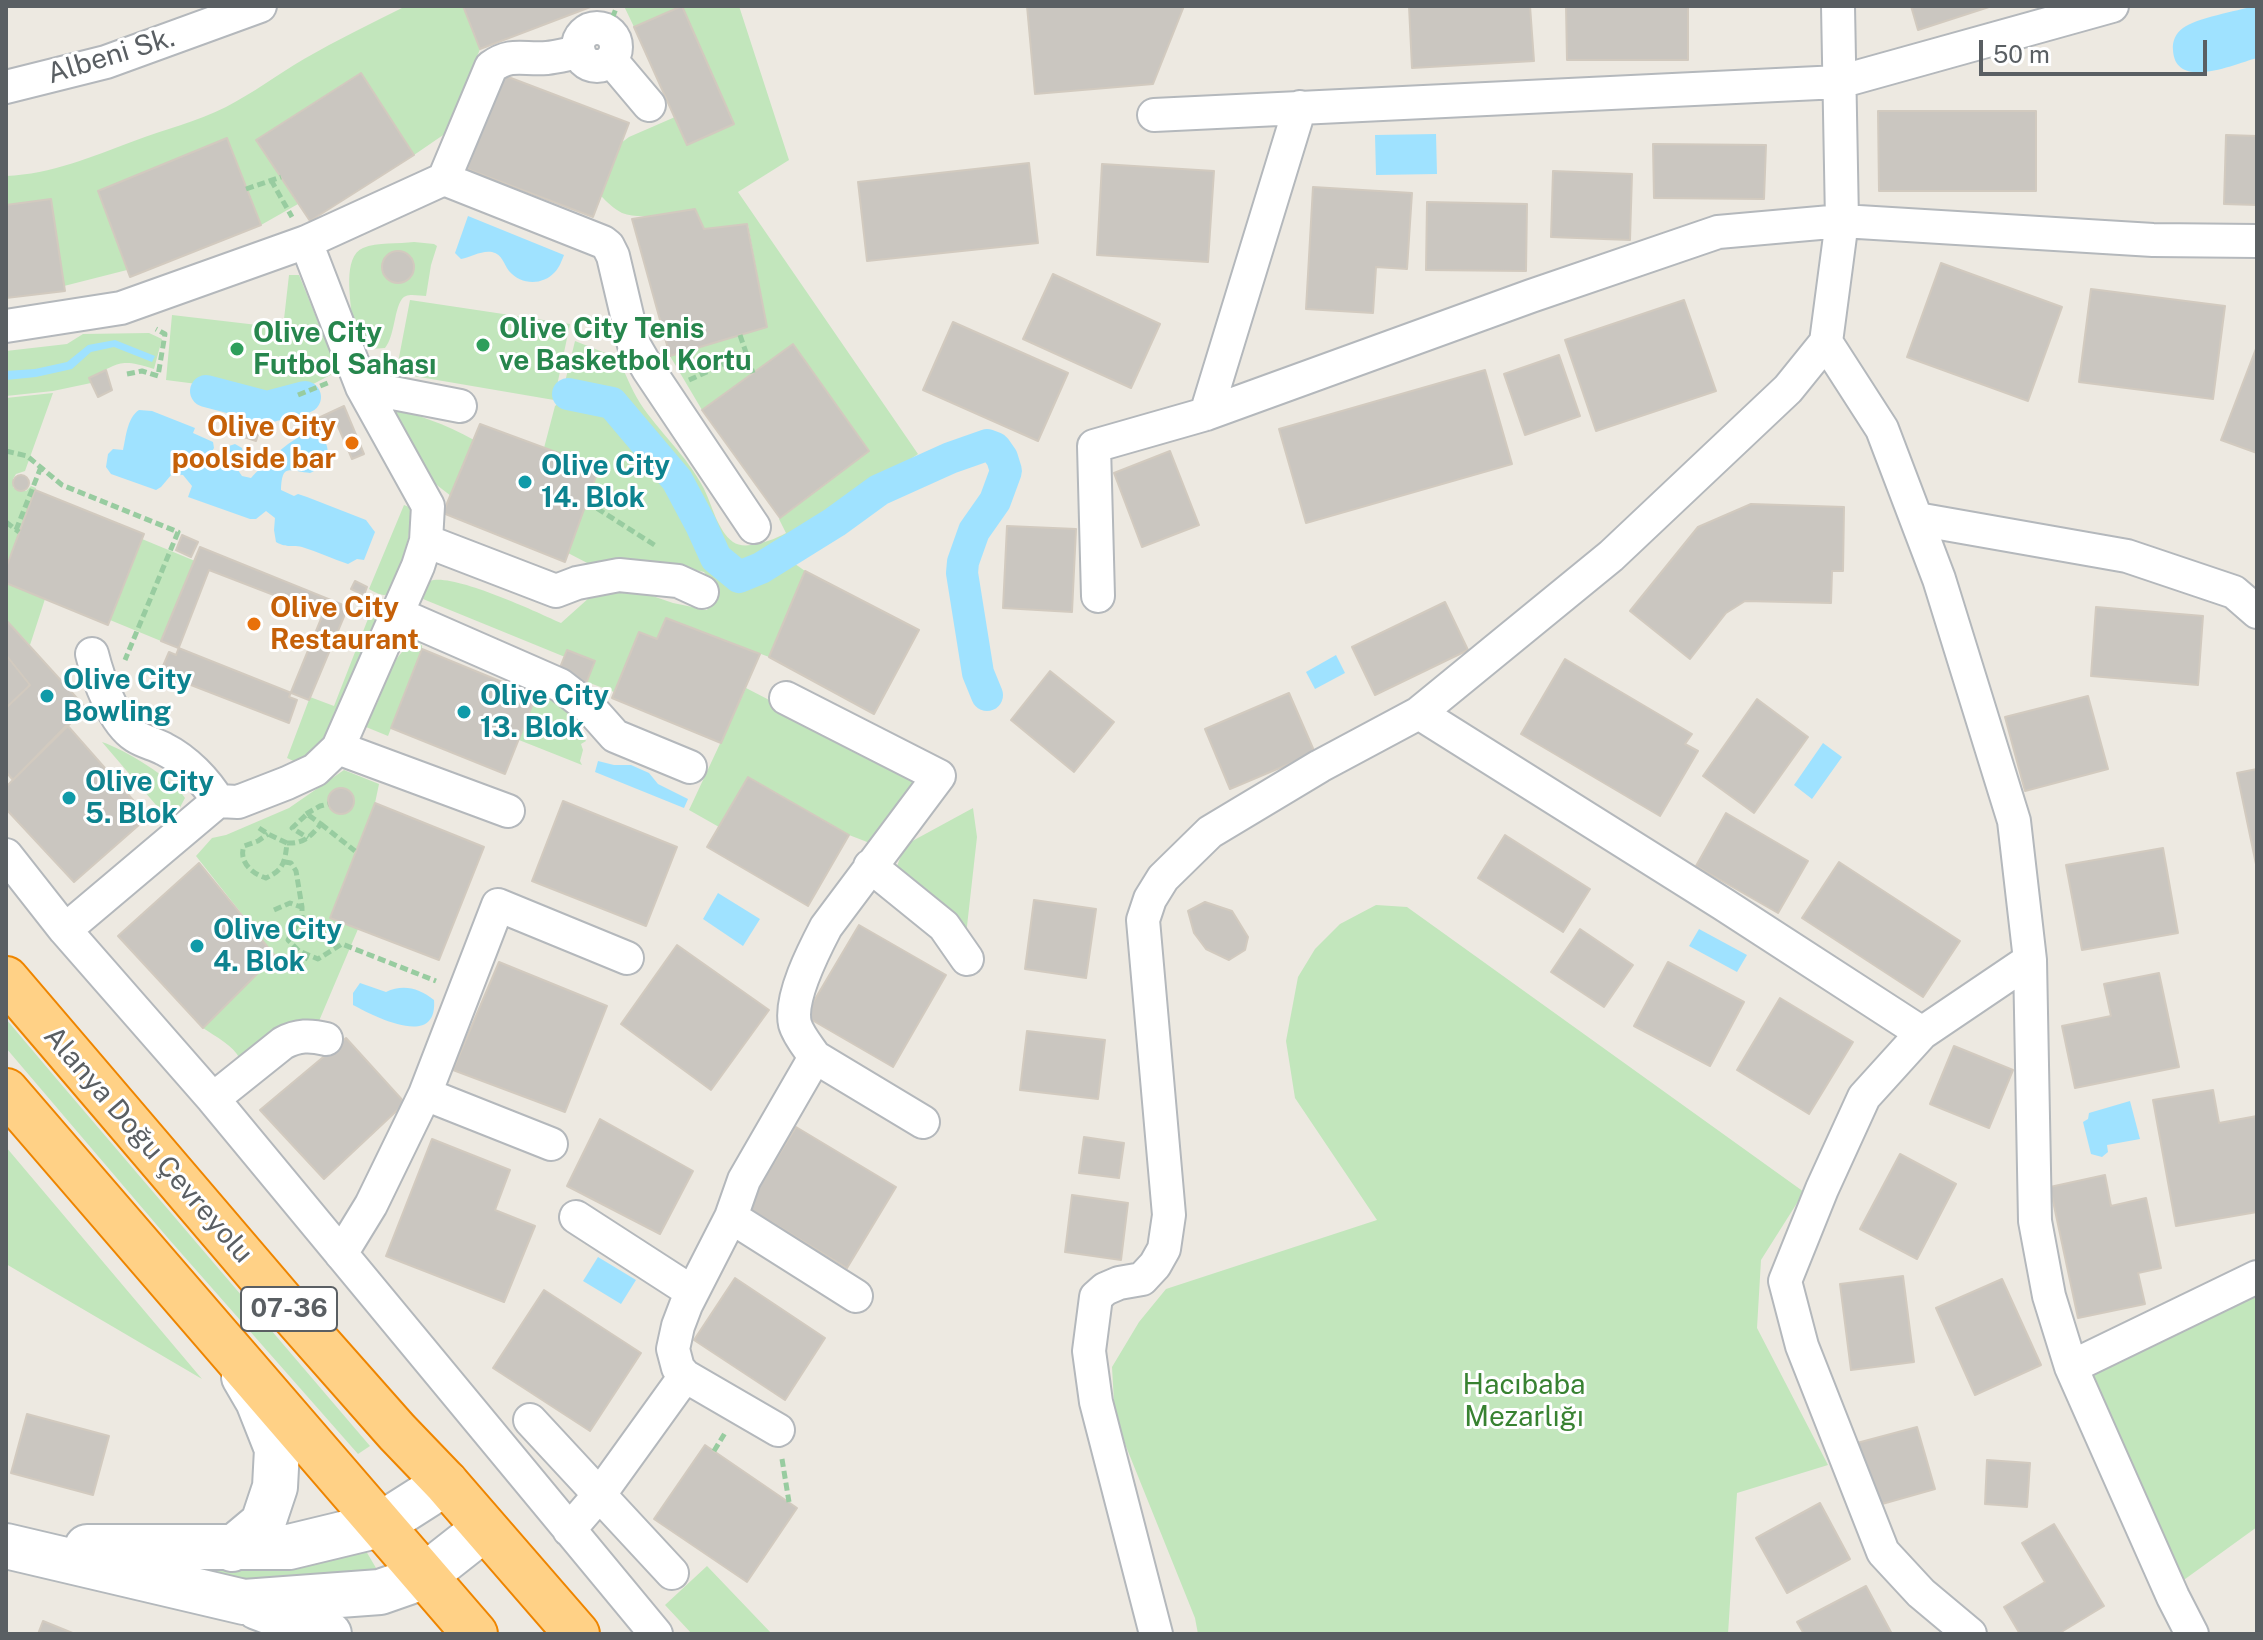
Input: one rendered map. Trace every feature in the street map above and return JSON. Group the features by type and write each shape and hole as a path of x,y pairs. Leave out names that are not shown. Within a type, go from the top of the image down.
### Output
{"highway":[{"name":"Alanya Doğu Çevreyolu","path":"6,979 282,1302 577,1634"},
{"name":"07-36","path":"6,1091 475,1634"}],"street":[{"name":"Albeni Sk.","path":"6,87 106,62 260,6"},
{"path":"1156,1634 1096,1402 1089,1351 1096,1297 1119,1283 1142,1279 1155,1265 1164,1249 1169,1215 1143,920 1150,899 1163,878 1210,832 1320,766 1419,713 1611,556 1788,389 1826,342 1842,221 1838,6"},
{"path":"1154,115 1839,82 2112,6"},
{"path":"6,326 126,314 306,242 444,179 491,67 516,56 545,58 579,52 578,43 584,33 595,28 612,32 649,105"},
{"path":"1206,414 1300,107"},
{"path":"444,179 608,246 634,345 754,527"},
{"path":"1098,596 1094,446 1206,414 1516,301 1718,232 1842,221 2153,240 2257,241"},
{"path":"65,930 228,802 287,783 315,770 338,748 398,614 426,541 428,506 362,387 306,242"},
{"path":"1826,342 1882,429 1939,579 2014,821 2030,960 2035,1221 2049,1296 2071,1367 2192,1634"},
{"path":"362,387 460,406"},
{"path":"1917,519 2127,556 2234,592 2257,612"},
{"path":"426,541 556,591 577,583 619,575 690,586"},
{"path":"398,614 560,685 591,709 615,736 690,767"},
{"path":"92,654 99,681 124,727 135,736 165,749 228,802"},
{"path":"786,698 939,776 826,927 805,973 797,999 795,1025 815,1057 923,1122"},
{"path":"1419,713 1922,1033"},
{"path":"338,748 508,811"},
{"path":"6,855 65,930 213,1099 656,1634"},
{"path":"870,866 944,926 967,959"},
{"path":"341,1254 371,1205 425,1094 498,905 627,958"},
{"path":"1970,1634 1921,1593 1883,1552 1802,1346 1785,1281 1864,1097 1922,1033 2030,960"},
{"path":"213,1099 294,1037 307,1035 326,1039"},
{"path":"778,1430 685,1376 678,1368 673,1349 678,1326 692,1292 731,1217 744,1180 815,1057"},
{"path":"425,1094 551,1144"},
{"path":"576,1217 692,1292"},
{"path":"731,1217 856,1296"},
{"path":"2071,1367 2257,1277"},
{"path":"227,1347 258,1401 277,1449 275,1487 263,1523 232,1549"},
{"path":"569,1530 600,1494 685,1376"},
{"path":"530,1420 672,1573"},
{"path":"7,1549 289,1547 380,1525 446,1483"},
{"path":"244,1602 380,1592 423,1577 484,1529"},
{"path":"7,1549 244,1602 329,1634"}],"path":[{"path":"246,189 281,177"},
{"path":"271,180 306,242"},
{"path":"127,374 142,371 158,376 165,334"},
{"path":"740,335 753,373"},
{"path":"663,391 747,354"},
{"path":"6,451 27,456 62,485 178,532 109,697"},
{"path":"6,522 18,531 41,467"},
{"path":"587,502 659,548 690,586"},
{"path":"228,802 260,829 287,843 299,843 308,838 321,824"},
{"path":"308,838 292,828 307,814 355,851"},
{"path":"268,834 242,850 245,862 255,873 266,878 280,870 285,862 287,843"},
{"path":"285,862 291,863 296,871 302,917 288,940 299,951 318,959 342,944 463,992"},
{"path":"274,910 290,903 301,907"},
{"path":"298,970 307,956"},
{"path":"778,1430 789,1502"}],"green space":[{"path":"406,6 463,6 480,49 449,131 414,155 361,73 257,140 298,204 261,225 227,138 98,191 127,270 64,286 51,199 6,206 6,176 71,164 215,112 316,52"},
{"path":"624,6 739,6 789,160 738,192 918,454 767,559 739,571 720,555 690,485 615,398 564,386 575,341 618,358 640,403 689,465 727,537 738,544 760,544 786,533 779,519 869,451 793,345 702,410 670,356 767,327 748,225 704,229 695,209 649,216 631,215 619,211 601,196 621,143 629,137 675,117 687,144 734,124 682,7 634,27"},
{"path":"414,242 437,246 426,296 408,295 402,299 389,342 385,348 371,349 352,319 349,280 352,260 356,253 369,246"},
{"name":"Olive City Futbol Sahası","path":"289,275 299,275 338,371 298,392 298,397 166,380 172,315 283,328"},
{"name":"Olive City Tenis ve Basketbol Kortu","path":"410,300 570,324 554,400 396,373"},
{"path":"149,333 162,339 154,369 120,364 89,378 91,383 6,396 6,351 67,344 83,334"},
{"path":"53,393 25,471 16,474 13,479 13,487 18,491 26,491 31,486 36,488 6,568 6,398"},
{"path":"561,401 599,406 609,412 686,511 702,552 733,579 741,581 791,561 805,571 769,657 666,618 657,639 639,632 614,692 587,682 592,668 423,599 430,581 441,580 494,594 561,623 598,593 632,589 673,603 707,610 716,588 704,572 669,564 629,562 593,566 568,553 599,468 544,448 555,406"},
{"path":"386,407 431,420 474,440 451,496 429,479"},
{"path":"404,505 411,512 404,556 390,592 381,595 369,589"},
{"path":"142,539 195,561 161,641 110,620"},
{"path":"6,583 45,599 30,645 6,620"},
{"path":"373,606 381,612 330,729 302,765 287,758 310,697 334,706"},
{"path":"414,643 420,643 422,649 388,736 366,727 363,722 375,708 394,663"},
{"path":"746,688 922,779 875,845 849,835 748,777 719,827 689,810"},
{"path":"541,694 556,699 578,718 579,733 586,741 581,744 582,765 519,740 536,696"},
{"path":"102,742 123,751 179,790 185,798 177,813 168,819"},
{"path":"344,770 379,784 375,803 330,918 358,929 319,1021 240,1059 229,1045 203,1028 275,956 196,856 212,838 289,808"},
{"path":"973,808 977,837 965,944 894,874 905,845"},
{"name":"Hacıbaba Mezarlığı","path":"1376,905 1407,907 1804,1192 1761,1260 1757,1328 1828,1465 1737,1493 1728,1634 1198,1634 1195,1618 1115,1419 1112,1367 1139,1322 1166,1289 1377,1220 1295,1098 1286,1041 1298,977 1315,949 1340,924"},
{"path":"6,1019 370,1446 358,1454 167,1237 6,1048"},
{"path":"6,1147 202,1379 6,1264"},
{"path":"2257,1295 2257,1527 2181,1582 2087,1372"},
{"path":"366,1551 379,1573 281,1585 110,1559 280,1566"},
{"path":"707,1566 772,1634 692,1634 665,1605"}],"water":[{"path":"2257,6 2257,58 2208,72 2184,69 2176,62 2173,43 2183,28 2207,18"},
{"path":"1436,134 1437,174 1376,175 1375,135"},
{"path":"468,216 564,255 559,266 550,277 532,282 514,276 496,253 480,253 461,259 455,253"},
{"path":"115,340 155,356 152,362 114,347 91,352 72,369 6,380 6,371 67,362 88,345"},
{"path":"139,410 152,411 195,428 193,433 213,442 214,448 208,458 212,467 222,466 222,455 229,446 235,444 242,448 238,468 242,476 251,478 297,438 312,433 320,436 327,448 324,464 310,473 285,472 281,490 366,520 375,532 364,560 357,559 348,564 302,547 280,544 276,542 275,518 266,511 256,519 250,519 188,497 192,486 183,475 172,474 156,490 111,474 106,467 108,454 113,449 123,450 129,423"},
{"path":"1336,655 1345,673 1315,689 1306,672"},
{"path":"1823,743 1842,757 1812,799 1794,785"},
{"path":"598,761 631,765 649,773 658,784 688,799 684,808 595,772"},
{"path":"718,893 760,919 743,946 703,919"},
{"path":"1699,929 1747,955 1737,972 1689,946"},
{"path":"360,983 386,992 411,988 423,993 434,1000 433,1015 426,1023 416,1026 375,1016 353,1005 353,993"},
{"path":"2130,1101 2140,1139 2107,1145 2108,1152 2102,1157 2091,1154 2083,1122 2088,1119 2089,1113"},
{"path":"598,1257 636,1280 621,1304 583,1281"}],"building":[{"path":"463,6 593,6 480,49"},
{"path":"682,6 734,124 687,145 634,27"},
{"path":"1027,6 1184,6 1153,84 1035,94"},
{"path":"1409,6 1530,6 1534,61 1412,68"},
{"path":"1566,6 1688,6 1688,60 1567,60"},
{"path":"1911,6 1992,6 1918,30"},
{"path":"361,73 414,155 310,221 256,140"},
{"path":"503,75 629,123 593,217 467,169"},
{"path":"1878,111 2036,111 2036,191 1879,191"},
{"path":"2226,135 2257,136 2257,205 2224,204"},
{"path":"227,138 261,225 130,277 98,191"},
{"path":"1653,144 1766,145 1764,199 1654,198"},
{"path":"1029,163 1038,243 867,261 858,182"},
{"path":"1102,164 1214,171 1208,262 1097,255"},
{"path":"1553,171 1632,174 1630,240 1551,237"},
{"path":"1313,187 1412,193 1407,269 1376,267 1373,313 1306,309"},
{"path":"51,199 65,291 6,298 6,205"},
{"path":"1427,202 1527,204 1526,271 1426,270"},
{"path":"695,209 704,229 747,224 767,327 670,356 632,219"},
{"path":"398,251 409,256 414,267 409,278 398,283 387,278 382,267 387,256"},
{"path":"1941,263 2062,307 2028,401 1907,357"},
{"path":"1053,274 1160,324 1131,388 1023,339"},
{"path":"2091,289 2225,306 2213,399 2079,382"},
{"path":"1684,300 1716,391 1596,431 1565,340"},
{"path":"953,322 1068,373 1038,441 923,390"},
{"path":"793,344 869,451 780,518 702,410"},
{"path":"2257,346 2257,453 2221,440"},
{"path":"1559,355 1580,416 1525,435 1504,374"},
{"path":"106,370 112,390 98,397 89,378"},
{"path":"1485,370 1512,464 1306,523 1279,429"},
{"name":"Olive City poolside bar","path":"344,406 364,454 352,459 337,424 319,432 314,420"},
{"path":"244,419 261,425 256,441 238,435"},
{"name":"Olive City 14. Blok","path":"480,424 599,468 565,562 443,513"},
{"path":"1170,451 1199,525 1142,547 1114,473"},
{"path":"21,475 27,477 27,489 21,491 15,489 13,483 15,477"},
{"path":"35,490 144,534 108,625 6,583 6,568"},
{"path":"1751,504 1844,507 1843,571 1832,571 1831,603 1745,601 1726,613 1690,659 1630,611 1698,527"},
{"path":"1007,526 1076,529 1072,612 1003,608"},
{"path":"182,535 198,542 191,557 176,550"},
{"name":"Olive City Restaurant","path":"200,547 348,607 309,700 161,641"},
{"name":"Olive City Restaurant","path":"209,570 323,614 289,697 297,700 289,723 160,673 169,652 176,655"},
{"path":"805,571 919,630 874,714 769,657"},
{"path":"355,581 367,587 364,595 351,589"},
{"path":"1445,602 1468,650 1375,695 1352,647"},
{"path":"2096,607 2203,616 2198,685 2091,676"},
{"path":"666,618 760,654 721,743 612,698 639,632 657,639"},
{"name":"Olive City Bowling","path":"6,620 86,708 13,780 6,772 6,708 30,685 6,655"},
{"name":"Olive City 13. Blok","path":"422,649 536,696 505,774 391,728"},
{"path":"567,650 595,661 585,686 557,675"},
{"path":"6,655 30,685 6,708"},
{"path":"1565,659 1692,734 1685,744 1698,751 1660,816 1521,734"},
{"path":"1050,671 1114,722 1074,772 1011,720"},
{"path":"1289,693 1315,753 1230,789 1205,729"},
{"path":"2088,696 2108,769 2025,791 2005,717"},
{"path":"1757,699 1808,737 1754,813 1703,776"},
{"name":"Olive City 5. Blok","path":"67,725 148,817 74,882 6,809 6,787"},
{"path":"2257,769 2257,869 2237,773"},
{"path":"748,777 849,835 808,906 707,847"},
{"path":"341,788 350,792 354,801 350,810 341,814 332,810 328,801 332,792"},
{"path":"563,801 677,847 646,926 532,881"},
{"path":"375,803 484,847 439,960 330,918"},
{"path":"1726,813 1808,861 1778,913 1696,866"},
{"path":"1505,835 1590,889 1563,932 1478,878"},
{"path":"2163,848 2178,933 2082,950 2066,865"},
{"path":"1839,862 1960,941 1923,997 1802,918"},
{"name":"Olive City 4. Blok","path":"199,863 275,956 203,1028 118,936"},
{"path":"1034,900 1096,909 1086,978 1025,969"},
{"path":"1205,902 1232,911 1248,937 1245,950 1229,960 1206,949 1194,933 1188,911"},
{"path":"859,925 946,975 893,1067 805,1016"},
{"path":"1580,929 1633,965 1604,1007 1551,972"},
{"path":"677,945 769,1010 711,1090 621,1024"},
{"path":"499,962 607,1006 565,1112 453,1070"},
{"path":"1668,962 1744,1002 1710,1066 1634,1026"},
{"path":"2159,973 2179,1067 2075,1088 2062,1026 2111,1016 2104,984"},
{"path":"1780,998 1853,1042 1809,1114 1737,1070"},
{"path":"1027,1031 1105,1040 1098,1099 1020,1090"},
{"path":"346,1038 405,1103 324,1179 260,1110"},
{"path":"1954,1046 2013,1070 1989,1128 1930,1104"},
{"path":"2213,1090 2219,1123 2257,1116 2257,1212 2176,1226 2153,1100"},
{"path":"600,1119 693,1171 660,1234 567,1186"},
{"path":"796,1127 896,1187 847,1268 747,1207"},
{"path":"1084,1137 1124,1143 1119,1178 1079,1173"},
{"path":"432,1139 510,1170 495,1210 535,1226 504,1302 386,1256"},
{"path":"1900,1154 1956,1184 1917,1259 1860,1229"},
{"path":"2105,1175 2111,1206 2146,1198 2161,1268 2138,1273 2145,1304 2078,1318 2050,1187"},
{"path":"1072,1195 1128,1203 1121,1260 1065,1252"},
{"path":"1903,1276 1914,1362 1851,1370 1840,1284"},
{"path":"735,1278 825,1338 785,1400 694,1340"},
{"path":"2002,1279 2041,1365 1975,1395 1936,1308"},
{"path":"544,1290 641,1353 590,1431 493,1368"},
{"path":"27,1414 109,1436 93,1495 11,1473"},
{"path":"1917,1427 1935,1489 1875,1506 1857,1443"},
{"path":"705,1445 797,1508 747,1582 654,1519"},
{"path":"1987,1460 2030,1463 2027,1507 1985,1504"},
{"path":"1820,1503 1850,1559 1787,1593 1756,1538"},
{"path":"2054,1524 2104,1606 2058,1634 2020,1634 2004,1607 2045,1582 2022,1543"},
{"path":"1866,1586 1892,1634 1804,1634 1797,1622"},
{"path":"43,1621 75,1634 38,1634"}],"waterway":[{"path":"206,391 267,407 305,397"},
{"path":"568,394 612,403 677,480 716,558 739,577 761,568 835,522 879,490 950,458 987,445 995,448 1006,471 995,501 974,531 962,573 978,673 987,695"}],"place":[{"name":"Olive City Tenis ve Basketbol Kortu","path":"483,345"},
{"name":"Olive City Futbol Sahası","path":"237,349"},
{"name":"Olive City poolside bar","path":"352,443"},
{"name":"Olive City 14. Blok","path":"525,482"},
{"name":"Olive City Restaurant","path":"254,624"},
{"name":"Olive City Bowling","path":"47,696"},
{"name":"Olive City 13. Blok","path":"464,712"},
{"name":"Olive City 5. Blok","path":"69,798"},
{"name":"Olive City 4. Blok","path":"197,946"}]}
